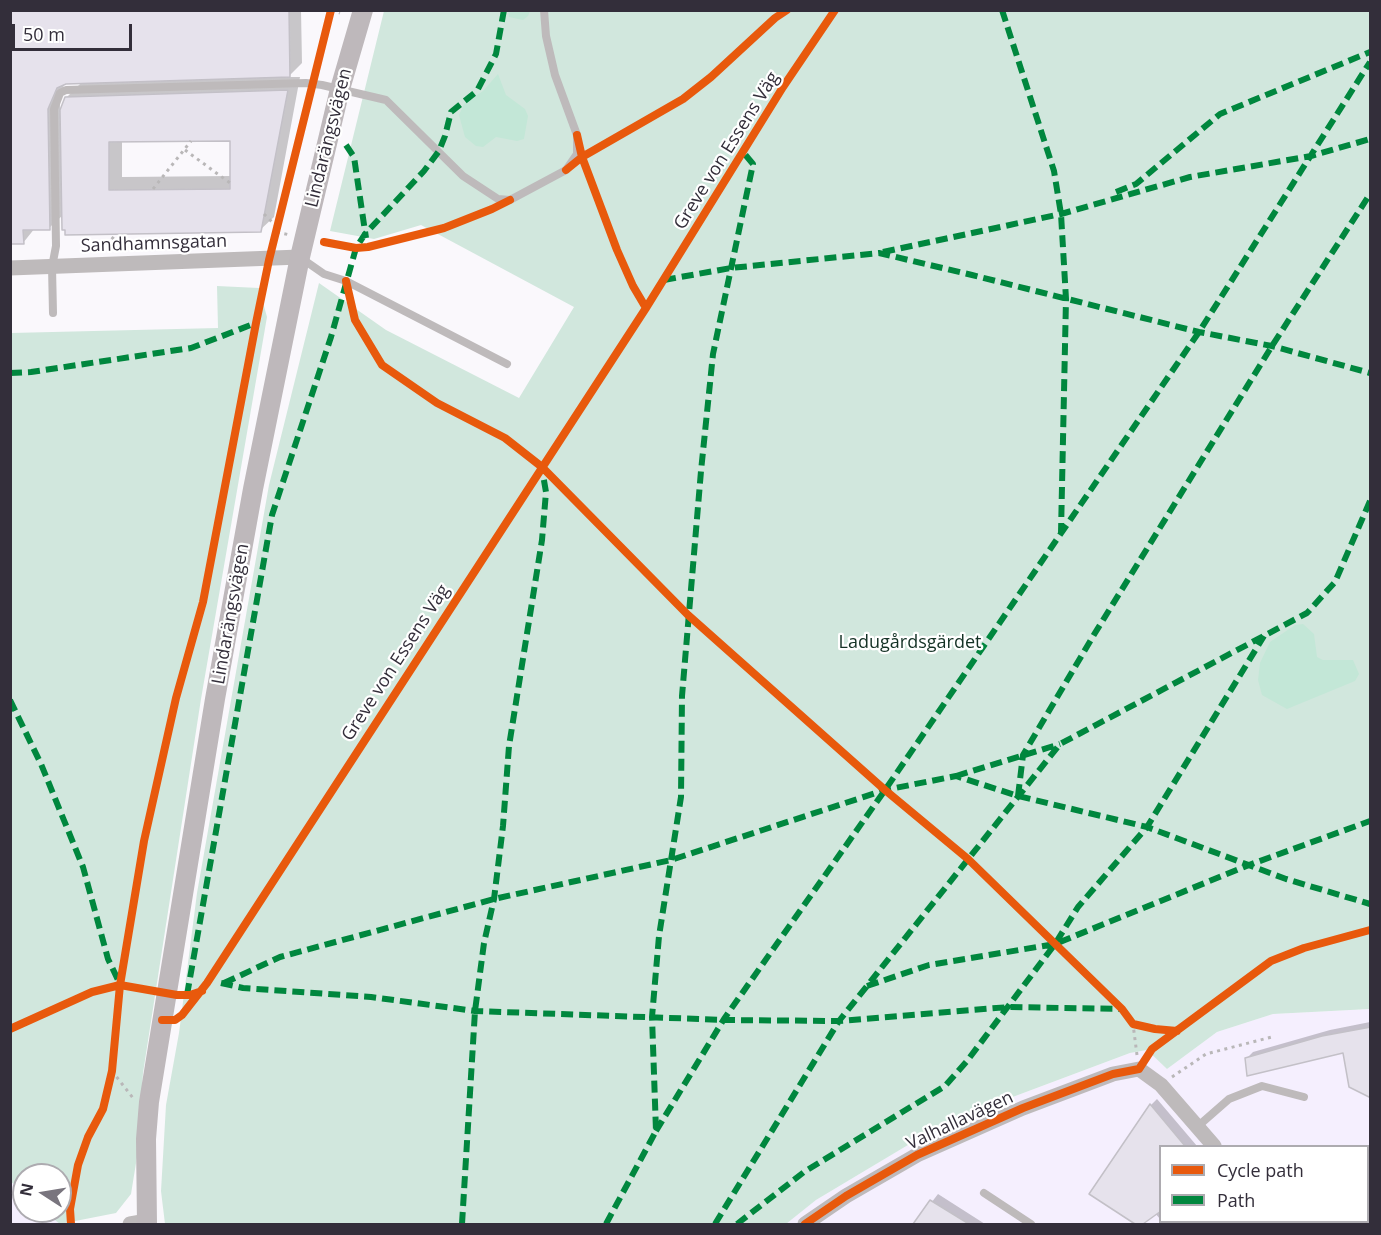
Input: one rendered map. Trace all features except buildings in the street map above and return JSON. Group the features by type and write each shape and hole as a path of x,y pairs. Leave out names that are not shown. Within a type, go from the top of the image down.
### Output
{"street":[{"name":"Lindarängsvägen","path":"141,1223 149,1102 230,618 300,257 340,89 363,10"},
{"name":"Sandhamnsgatan","path":"10,268 270,260 300,257"},
{"path":"1139,1069 1161,1085 1213,1145"},
{"name":"Valhallavägen","path":"805,1224 846,1196 917,1155 1033,1104 1113,1074 1139,1069"}],"lane":[{"path":"53,313 52,267 56,246 54,109 60,93 66,90 306,83 340,89 386,100 463,176 498,199 510,200 566,170 577,154 577,135 555,75 546,36 544,10"},
{"path":"300,257 324,274 346,281 507,364"},
{"path":"1197,1127 1228,1099 1262,1086 1304,1097"},
{"path":"984,1193 1031,1224"}],"path":[{"path":"329,21 332,10 340,13"},
{"path":"153,189 191,141"},
{"path":"185,149 230,183"},
{"path":"264,214 278,228"},
{"path":"270,260 281,216"},
{"path":"107,245 116,234"},
{"path":"1139,1069 1130,1020 1155,1029 1177,1031"},
{"path":"1168,1037 1185,1025"},
{"path":"1161,1085 1206,1054 1272,1037"},
{"path":"110,1080 113,1060"},
{"path":"112,1071 135,1100"}],"shaded area":[{"path":"1370,1009 1370,1224 786,1224 816,1200 908,1145 986,1107 1130,1053 1147,1050 1167,1069 1217,1032 1273,1014"},
{"path":"10,1182 12,1183 12,1223 60,1224 11,1224"}],"green space":[{"path":"508,10 530,11 523,20 509,17"},
{"name":"Ladugårdsgärdet","path":"384,11 1370,11 1370,1009 1273,1014 1217,1032 1167,1069 1147,1050 1130,1053 986,1107 908,1145 816,1200 786,1224 165,1224 161,1191 166,1105 179,1033 197,893 269,485 319,283 386,330 519,398 574,307 421,225 374,239 330,231"},
{"path":"498,74 506,95 525,109 528,116 524,139 517,141 496,137 483,147 476,146 465,137 459,115 464,104 483,91"},
{"path":"217,286 259,288 267,317 201,699 143,1073 137,1157 131,1194 116,1213 72,1222 72,1163 12,1163 11,1182 11,333 218,328"},
{"path":"1303,624 1314,634 1317,657 1323,660 1353,660 1359,674 1355,681 1287,709 1262,695 1258,680 1260,663 1270,642 1295,625"}],"marked path":[{"path":"187,995 272,515 331,337 356,248 365,234 424,171 439,151 451,112 477,91 496,54 504,10"},
{"path":"1002,10 1054,171 1061,214 1066,299 1061,533"},
{"path":"1116,192 1136,184 1220,114 1370,52"},
{"path":"656,1131 724,1019 885,790 1199,332 1370,62"},
{"path":"883,252 1061,214 1190,177 1311,156 1370,139"},
{"path":"346,145 354,157 366,238"},
{"path":"606,1224 656,1131 652,1017 659,936 681,797 682,696 713,354 753,164 743,152"},
{"path":"1018,796 1023,755 1095,633 1272,346 1370,194"},
{"path":"664,280 731,268 879,253 1199,332 1272,346 1370,373"},
{"path":"10,373 31,372 191,348 256,323"},
{"path":"462,1224 475,1011 484,943 494,899 503,826 509,746 542,540 546,492 542,469"},
{"path":"715,1224 839,1021 1060,744 1307,613 1335,582 1370,501"},
{"path":"737,1224 804,1172 945,1086 967,1061 1055,944 1078,907 1147,827 1264,636"},
{"path":"10,700 41,764 83,867 108,959 119,982"},
{"path":"956,776 1060,744"},
{"path":"224,983 280,957 494,899 671,860 885,790 956,776 1018,796 1147,827 1286,879 1370,904"},
{"path":"867,986 929,965 1055,944 1249,865 1370,821"},
{"path":"221,983 243,988 371,997 475,1011 727,1020 839,1021 1009,1007 1122,1009"}],"cycle path":[{"path":"71,1224 70,1209 78,1165 88,1137 103,1109 112,1071 120,985 144,841 176,698 203,602 269,260 331,10"},
{"path":"566,170 582,157 683,99 787,10"},
{"name":"Greve von Essens Väg","path":"162,1020 175,1020 182,1015 207,983 646,308 783,87 835,10"},
{"path":"577,135 582,157 617,250 646,308"},
{"path":"324,242 356,248 368,247 444,228 510,200"},
{"path":"346,281 355,320 382,365 437,403 505,438 542,467 688,615 885,790 968,859 1122,1009 1133,1024 1177,1031"},
{"path":"805,1224 846,1196 917,1155 1023,1108 1113,1074 1139,1069 1152,1049 1271,961 1304,948 1370,930"},
{"path":"10,1029 92,992 120,985 177,995 190,995 202,991"}]}
